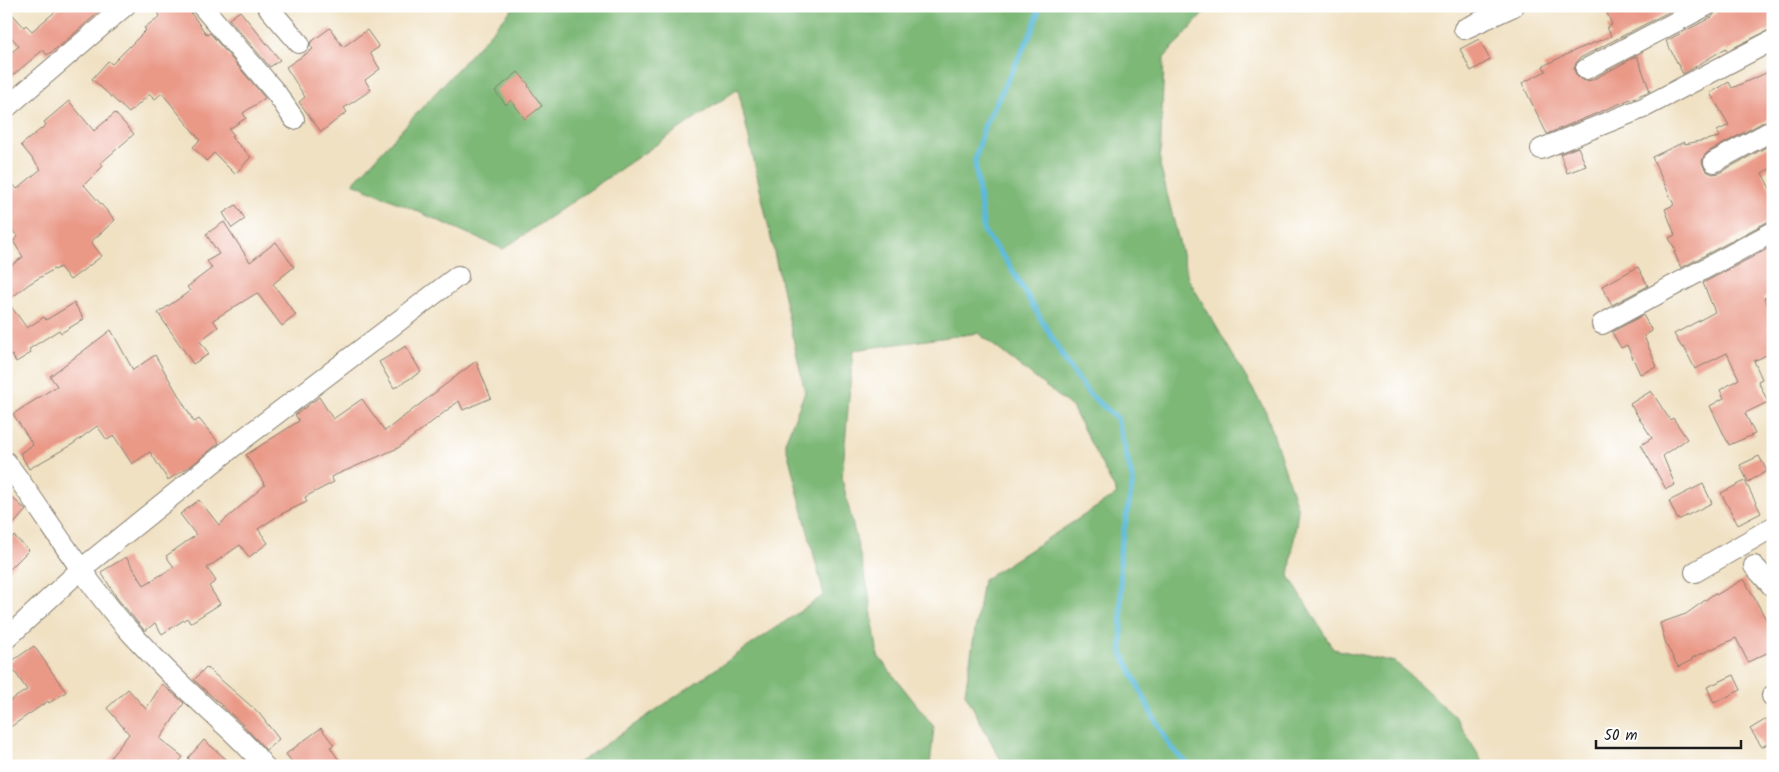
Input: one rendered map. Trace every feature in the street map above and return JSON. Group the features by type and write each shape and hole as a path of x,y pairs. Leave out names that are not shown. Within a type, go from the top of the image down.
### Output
{"street":[{"path":"6,108 126,6"},
{"path":"202,6 277,94 294,119"},
{"path":"267,6 299,43"},
{"path":"1464,29 1514,6"},
{"path":"1586,69 1706,6"},
{"path":"1541,149 1643,108 1773,40"},
{"path":"1714,162 1773,130"},
{"path":"1602,324 1773,232"},
{"path":"6,639 80,570 234,446 458,276"},
{"path":"6,462 80,570 108,607 133,635 256,755 264,766"},
{"path":"1695,572 1773,527"},
{"path":"1754,566 1773,587"}],"green space":[{"path":"515,6 1210,6 1164,58 1160,165 1188,278 1266,412 1298,510 1289,576 1333,649 1395,662 1455,716 1485,766 1007,766 1003,764 965,693 983,580 1117,494 1072,407 978,333 853,350 842,479 868,589 878,656 934,727 930,766 574,766 824,595 785,442 805,392 738,89 503,249 353,183"}],"building":[{"path":"62,6 106,6 61,45 47,55 43,50 6,81 6,57 19,46 6,31 6,7 24,27 26,25 32,31"},
{"path":"168,6 186,6 207,35 210,33 265,98 243,113 246,118 229,129 234,135 231,137 251,157 235,174 214,153 206,161 193,147 200,140 162,93 155,99 150,94 129,113 92,79 108,61 112,64 146,30 144,28 160,16 158,13"},
{"path":"1604,6 1680,6 1580,58 1574,69 1580,79 1592,80 1637,56 1650,91 1547,134 1522,83 1546,71 1543,66 1611,36 1607,27 1612,25"},
{"path":"1718,6 1773,6 1773,28 1727,51 1726,48 1683,74 1666,41 1712,17"},
{"path":"240,11 280,60 270,67 229,19"},
{"path":"330,28 343,47 367,30 379,47 370,53 380,69 365,80 371,90 344,108 347,112 321,132 299,102 305,97 286,67 313,49 310,45 311,42"},
{"path":"1479,39 1490,60 1471,71 1460,49"},
{"path":"1773,70 1773,118 1708,152 1702,162 1708,172 1713,174 1719,173 1772,144 1773,167 1762,173 1773,194 1773,220 1681,268 1674,252 1676,251 1669,238 1675,235 1665,209 1674,205 1652,157 1684,142 1685,144 1720,137 1717,131 1729,125 1710,93 1729,82 1732,88"},
{"path":"518,72 542,106 525,119 511,100 506,105 495,91"},
{"path":"69,101 94,131 115,113 134,134 101,163 103,166 84,185 115,220 91,242 102,256 70,280 60,267 54,269 29,284 7,301 27,328 44,317 46,320 74,303 84,319 61,333 59,330 29,349 31,353 16,362 12,355 6,358 6,269 23,257 13,241 18,237 6,223 6,175 17,189 41,169 21,145 46,125 44,122"},
{"path":"1578,147 1586,166 1567,173 1560,154"},
{"path":"236,205 245,219 232,228 223,213"},
{"path":"224,222 250,262 276,242 294,267 273,284 296,315 282,326 257,293 213,320 218,327 200,341 209,354 193,364 158,313 190,291 187,287 212,268 207,261 219,254 206,234"},
{"path":"1773,246 1773,294 1764,298 1773,315 1773,352 1754,361 1762,379 1758,381 1768,402 1745,413 1755,434 1729,445 1710,406 1724,398 1720,390 1739,379 1727,353 1695,369 1684,347 1682,348 1674,334 1715,312 1703,283"},
{"path":"1638,267 1648,286 1612,305 1602,286"},
{"path":"1643,315 1652,331 1644,336 1657,367 1640,374 1627,345 1621,348 1612,332"},
{"path":"111,330 133,370 155,355 194,422 199,419 219,443 192,465 168,480 150,452 132,464 114,436 107,440 97,426 73,444 29,469 20,453 33,445 13,414 57,386 50,376"},
{"path":"406,346 421,372 394,388 379,362"},
{"path":"476,361 491,398 463,410 459,401 398,448 331,477 334,482 305,497 307,502 281,514 258,529 268,543 249,557 240,545 207,568 216,581 209,586 220,604 190,623 187,618 162,634 155,623 145,631 117,598 101,572 126,557 144,585 174,567 166,556 196,535 180,514 199,500 219,525 265,485 246,455 299,421 295,415 319,397 333,419 362,399 385,431"},
{"path":"1651,391 1670,420 1673,418 1687,439 1663,456 1675,485 1666,489 1641,445 1652,438 1630,404"},
{"path":"1759,456 1767,471 1748,482 1740,465"},
{"path":"1745,481 1761,513 1738,525 1721,493"},
{"path":"1703,484 1712,503 1678,520 1669,501"},
{"path":"6,492 26,510 6,533"},
{"path":"14,536 29,550 6,573 6,544"},
{"path":"1744,579 1767,621 1773,618 1773,650 1748,662 1736,638 1692,658 1692,660 1678,667 1666,644 1660,623 1686,614 1715,593 1716,595"},
{"path":"34,646 66,692 49,703 48,701 6,730 6,703 27,690 9,663"},
{"path":"206,667 258,712 279,739 266,750 243,725 194,680"},
{"path":"1734,675 1741,690 1714,703 1707,687"},
{"path":"162,684 184,703 160,739 183,757 176,766 104,766 129,734 107,708 128,689 146,709"},
{"path":"1773,715 1773,740 1762,747 1750,729"},
{"path":"321,728 334,745 330,747 343,766 295,766 286,754"},
{"path":"204,740 234,766 197,766 188,758"}],"waterway":[{"path":"1040,6 1033,29 984,127 975,161 984,232 1008,263 1068,365 1089,394 1117,418 1133,481 1120,551 1122,653 1170,746 1189,766"}]}
